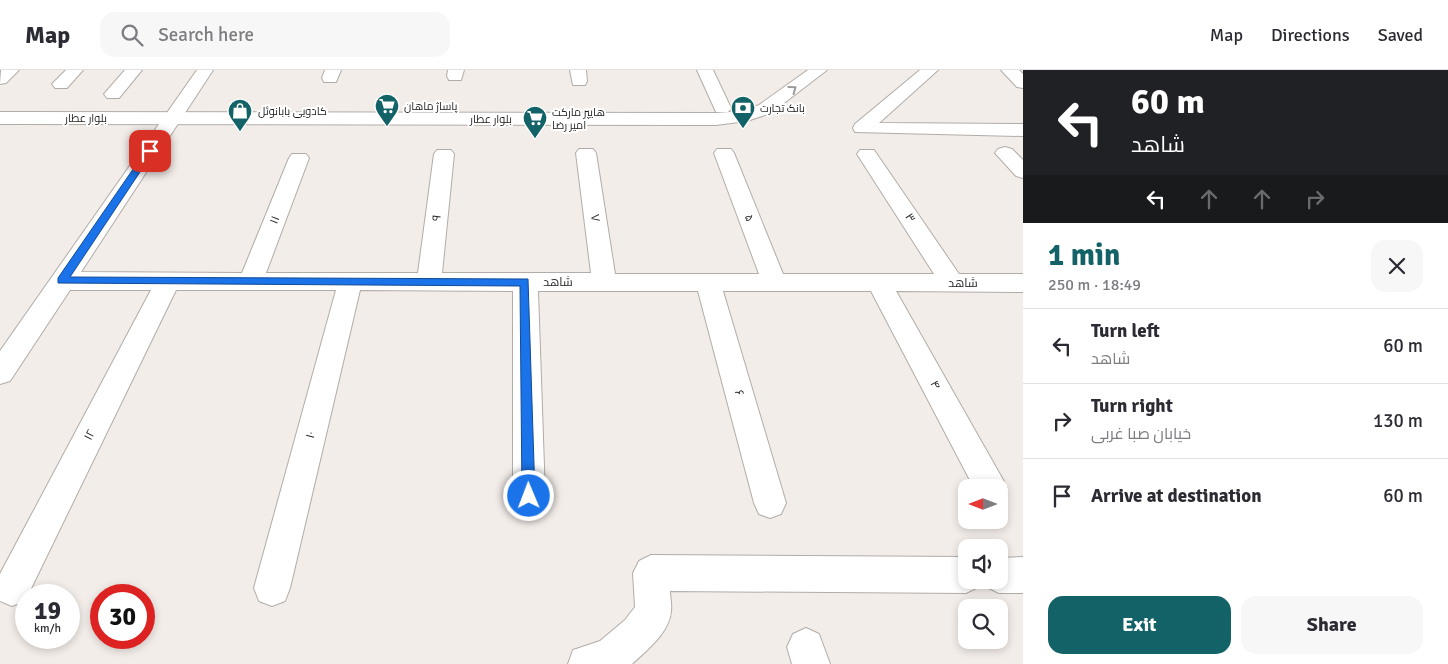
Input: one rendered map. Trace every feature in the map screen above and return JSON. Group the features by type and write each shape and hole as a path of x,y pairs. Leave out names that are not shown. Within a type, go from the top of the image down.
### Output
{"street":[{"path":"0,79 11,70"},
{"path":"61,84 75,70"},
{"path":"112,94 134,70"},
{"path":"4,360 62,281 205,70"},
{"path":"705,70 722,108"},
{"name":"بلوار عطار","path":"0,108 175,113 716,118 747,116 765,109 819,70"},
{"path":"930,70 862,128 1023,130"},
{"path":"1009,70 1023,83"},
{"path":"1017,70 1023,72"},
{"name":"بلوار عطار","path":"0,118 175,113 722,108 740,104 748,98"},
{"name":"۷","path":"586,153 604,282"},
{"name":"۵","path":"724,153 774,282"},
{"path":"1005,153 1023,172"},
{"name":"۹","path":"429,282 444,154"},
{"name":"۳","path":"868,154 952,283"},
{"name":"۱۱","path":"251,281 299,158"},
{"name":"شاهد","path":"62,281 1023,283"},
{"name":"۱۲","path":"12,588 168,281"},
{"name":"۱۰","path":"272,588 350,282"},
{"path":"524,282 529,496"},
{"name":"۶","path":"708,282 770,503"},
{"name":"۴","path":"879,283 985,479"},
{"path":"587,664 610,658 638,633 653,612 650,573 958,575"},
{"path":"1008,575 1023,575"}],"place":[{"name":"پاساژ ماهان","path":"387,127"},
{"name":"بانک تجارت","path":"743,129"},
{"name":"کادویی بابانوئل","path":"240,132"},
{"name":"هایپر مارکت امیر رضا","path":"535,139"}],"route":[{"path":"150,151 62,281 524,282 529,496"}]}
